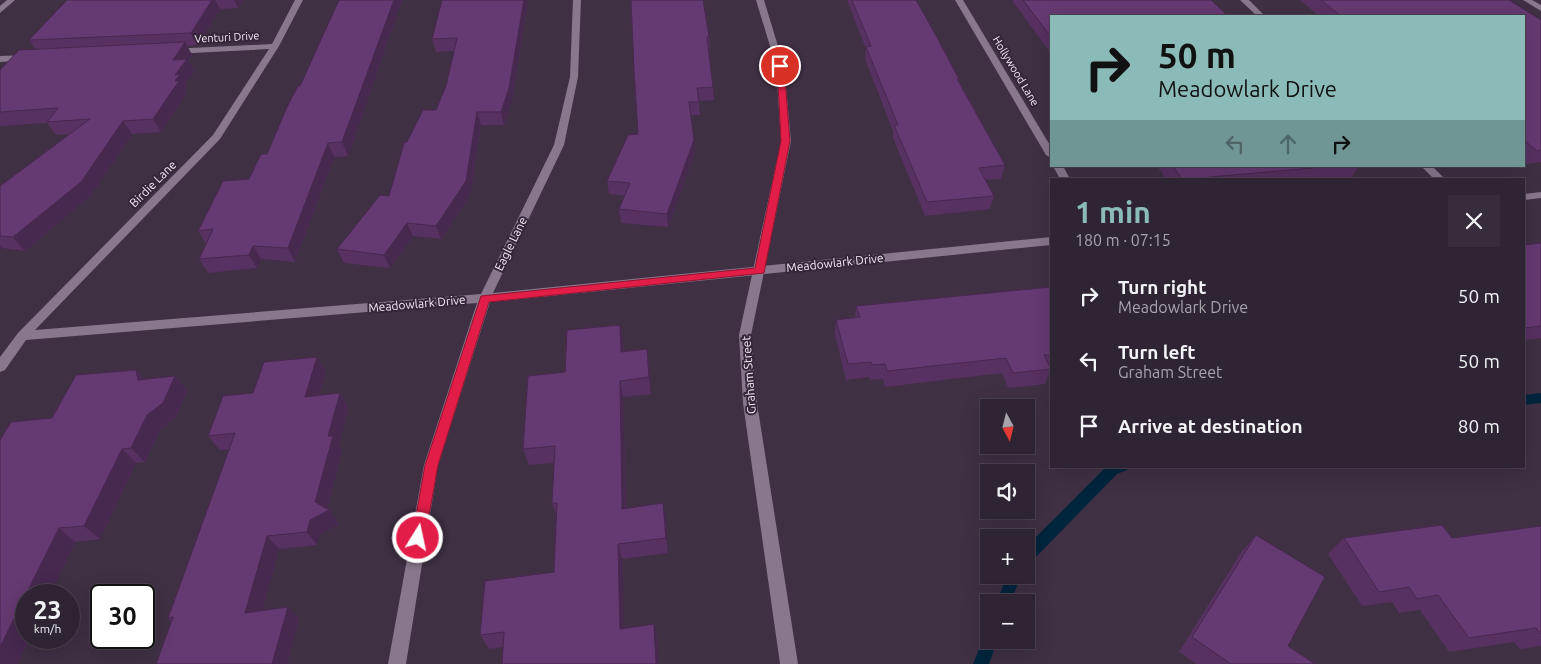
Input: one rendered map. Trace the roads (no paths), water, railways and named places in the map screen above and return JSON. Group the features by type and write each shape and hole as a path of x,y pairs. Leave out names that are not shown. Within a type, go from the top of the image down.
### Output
{"street":[{"path":"0,11 11,0"},
{"name":"Birdie Lane","path":"0,367 22,336 218,137 275,46 299,0"},
{"name":"Eagle Lane","path":"397,664 431,465 485,298 559,145 574,77 577,0"},
{"name":"Graham Street","path":"760,0 780,66 786,141 745,335 749,384 789,664"},
{"name":"Hollywood Lane","path":"959,0 1050,153"},
{"path":"1244,0 1260,15"},
{"path":"1527,0 1541,9"},
{"name":"Venturi Drive","path":"167,51 275,46"},
{"path":"0,59 39,57"},
{"path":"1427,167 1439,178"},
{"path":"1525,197 1541,196"},
{"name":"Meadowlark Drive","path":"22,336 485,298 1050,241"}],"waterway":[{"path":"1525,400 1541,398"},
{"path":"1035,548 1112,470 1117,468"},
{"path":"1007,594 1011,584"},
{"path":"981,664 987,649"}]}
